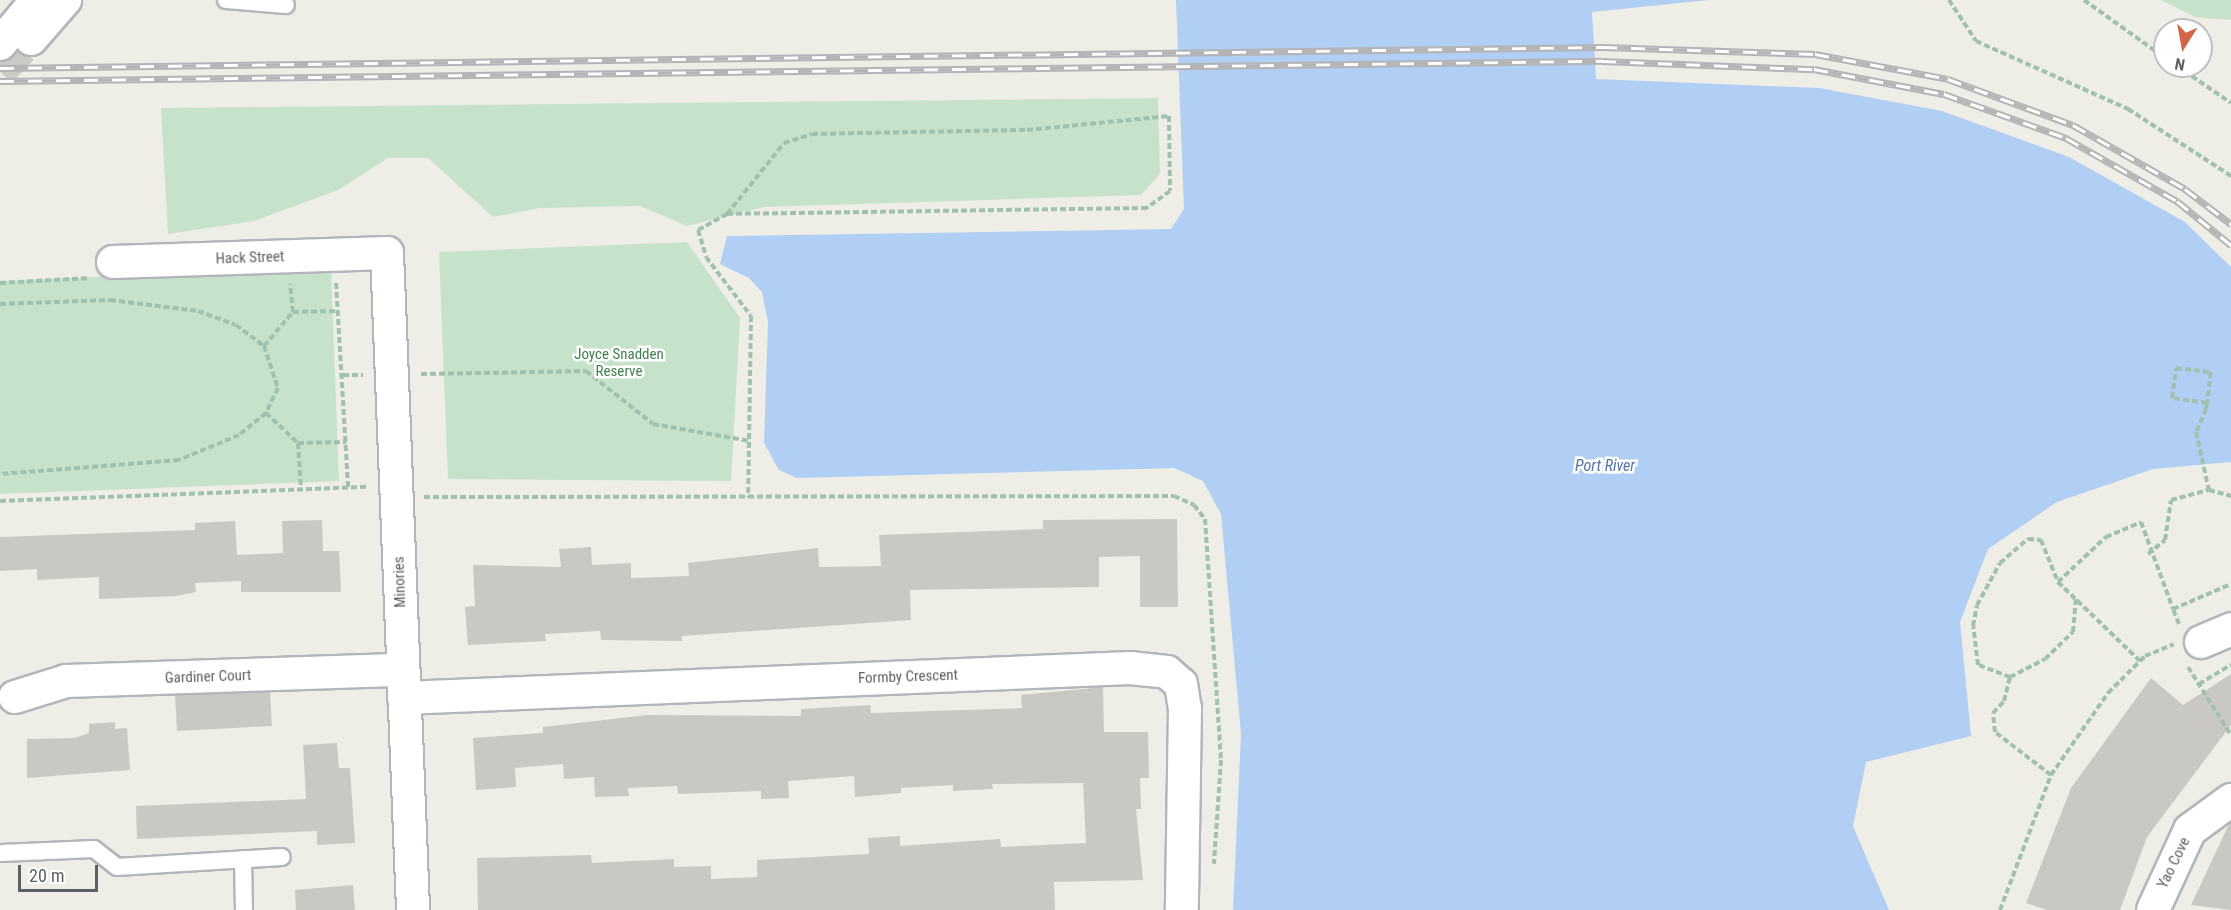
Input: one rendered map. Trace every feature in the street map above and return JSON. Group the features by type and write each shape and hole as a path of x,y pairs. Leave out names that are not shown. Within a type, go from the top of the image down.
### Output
{"street":[{"path":"0,44 37,0"},
{"path":"31,39 65,0"},
{"name":"Hack Street","path":"113,262 387,253"},
{"name":"Minories","path":"387,253 413,910"},
{"path":"2184,646 2231,629"},
{"name":"Formby Crescent","path":"404,684 1130,668 1167,672 1181,684 1185,708 1182,910"},
{"name":"Gardiner Court","path":"15,697 66,681 404,684"},
{"name":"Yao Cove","path":"2153,910 2190,830 2228,803"}],"lane":[{"path":"226,0 286,5"},
{"path":"2,853 94,849 117,867 282,857"},
{"path":"243,859 244,910"}],"path":[{"path":"1949,0 1976,41 2128,109 2231,176"},
{"path":"2084,0 2153,49"},
{"path":"2195,78 2231,103"},
{"path":"727,214 1147,208 1170,191 1169,116 1027,130 812,134 784,143 727,214 698,230 706,257 751,316 748,497"},
{"path":"332,255 339,311 348,488"},
{"path":"0,304 110,300 156,304 236,326 264,346 276,369 278,388 266,413 239,435 179,460 0,474"},
{"path":"264,346 293,312 339,311"},
{"path":"2207,403 2172,398 2176,368 2211,372 2207,403 2196,432 2209,490"},
{"path":"343,375 586,371 653,424 749,441"},
{"path":"266,413 298,443 301,490"},
{"path":"298,443 346,442"},
{"path":"0,501 348,488 396,492 748,497 1174,496 1194,505 1205,519 1221,760 1214,875"},
{"path":"2148,554 2165,540 2171,500 2209,490 2231,496"},
{"path":"2058,582 2106,537 2141,522 2148,554 2172,609 2199,684 2231,735"},
{"path":"2010,677 1978,665 1973,626 1977,605 2000,563 2028,539 2041,540 2058,582 2140,661"},
{"path":"2172,609 2231,584"},
{"path":"2051,775 1995,732 1993,713 2004,701 2010,677 2065,643 2073,632 2076,599"},
{"path":"2000,910 2051,775 2108,693 2140,661 2184,646"},
{"path":"2199,684 2231,665"}],"green space":[{"path":"2161,0 2231,0 2231,20 2195,17"},
{"path":"1158,98 1160,174 1141,195 765,207 687,226 640,206 540,208 493,217 428,158 388,158 338,190 254,221 168,234 161,108"},
{"name":"Joyce Snadden Reserve","path":"687,242 740,318 731,481 448,479 439,252"},
{"path":"331,267 339,481 0,494 0,281"}],"water":[{"name":"Port River","path":"1176,0 1708,0 1592,12 1596,79 1819,88 1942,111 2069,157 2185,222 2231,267 2231,462 2153,469 2057,502 1988,549 1960,622 1971,736 1866,762 1853,826 1889,910 1233,910 1241,734 1221,514 1203,481 1174,468 797,478 779,470 764,443 768,322 762,292 749,278 720,264 727,236 1171,229 1184,209"}],"building":[{"path":"1177,519 1178,607 1140,607 1140,556 1099,557 1099,587 910,590 911,620 682,636 682,641 601,640 600,631 545,634 546,641 468,645 465,607 475,606 473,565 561,567 559,549 591,547 592,565 631,563 631,578 689,576 688,563 818,548 819,567 881,566 879,535 1043,529 1043,520"},
{"path":"322,520 323,551 339,551 341,592 241,592 241,581 195,583 196,592 176,596 99,599 99,577 37,580 37,569 0,571 0,537 195,530 195,523 235,521 237,555 283,553 282,521"},
{"path":"2231,674 2231,725 2147,837 2120,910 2047,910 2026,903 2071,788 2151,678 2183,705"},
{"path":"1103,687 1104,732 1148,732 1149,778 1140,778 1141,809 1136,809 1143,880 1054,882 1055,910 478,910 477,858 591,855 592,863 674,859 674,867 711,866 711,879 757,877 757,860 869,854 868,838 900,836 900,846 1000,839 1001,847 1086,843 1083,783 992,784 993,789 953,791 953,785 901,788 901,793 855,797 854,776 788,781 789,798 761,799 761,791 678,794 677,786 628,788 629,796 595,797 594,777 564,779 563,764 515,768 516,787 476,790 473,738 543,733 543,727 647,715 801,716 801,709 870,705 871,713 1022,708 1021,695"},
{"path":"270,692 272,726 177,731 175,695"},
{"path":"115,722 115,729 127,728 130,770 27,778 27,739 74,738 89,733 89,724"},
{"path":"337,743 339,768 350,768 355,843 317,845 317,831 137,839 136,806 306,799 303,745"},
{"path":"2231,822 2231,910 2191,905 2229,824"},
{"path":"353,885 355,910 296,910 295,890"}],"tunnel":[{"path":"0,72 31,39"}],"railway":[{"path":"0,68 1603,47 1815,54 1948,79 2073,125 2185,189 2231,224"},
{"path":"0,81 1602,61 1814,69 1944,94 2066,138 2177,201 2231,245"}]}
